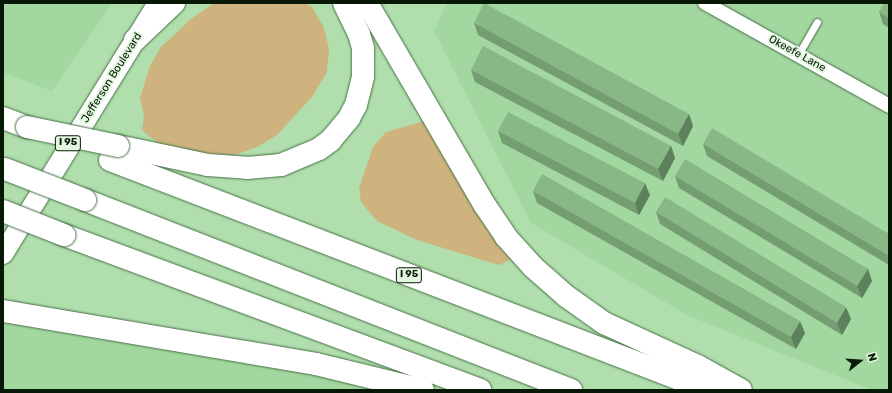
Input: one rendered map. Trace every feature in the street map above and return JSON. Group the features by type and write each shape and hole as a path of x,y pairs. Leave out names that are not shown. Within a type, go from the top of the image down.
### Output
{"highway":[{"path":"135,40 174,3"},
{"path":"114,153 208,165 247,168 281,165 319,149 340,130 349,118 356,105 363,76 363,48 359,34 344,3"},
{"path":"367,3 484,204 506,237 533,267 604,323 698,366 741,390"},
{"name":"I 95","path":"3,118 27,127 114,153 708,390"},
{"path":"4,168 571,390"},
{"path":"3,211 480,390"},
{"path":"3,311 316,364 423,390"}],"main road":[{"name":"Jefferson Boulevard","path":"3,254 158,3"}],"street":[{"name":"Okeefe Lane","path":"705,3 889,106"}],"lane":[{"path":"798,55 817,22"}],"shaded area":[{"path":"3,3 112,3 52,91 3,72"},
{"path":"214,3 305,3 312,7 324,28 329,49 327,72 312,97 277,135 259,146 227,158 164,148 142,130 144,116 140,98 150,66 161,47 191,19"},
{"path":"447,3 889,3 889,390 872,390 687,315 531,223 434,31"},
{"path":"428,120 517,257 499,265 417,240 377,221 361,202 359,188 373,147 386,132"},
{"path":"3,316 407,390 3,390"}],"building":[{"path":"484,3 689,114 678,134 474,23"},
{"path":"884,3 889,3 889,18 879,12"},
{"path":"483,46 671,146 658,169 471,70"},
{"path":"508,112 645,183 635,203 498,131"},
{"path":"712,128 889,234 889,256 703,144"},
{"path":"685,159 868,269 857,286 675,176"},
{"path":"542,174 800,321 791,337 533,191"},
{"path":"665,197 846,307 837,323 656,212"}]}
